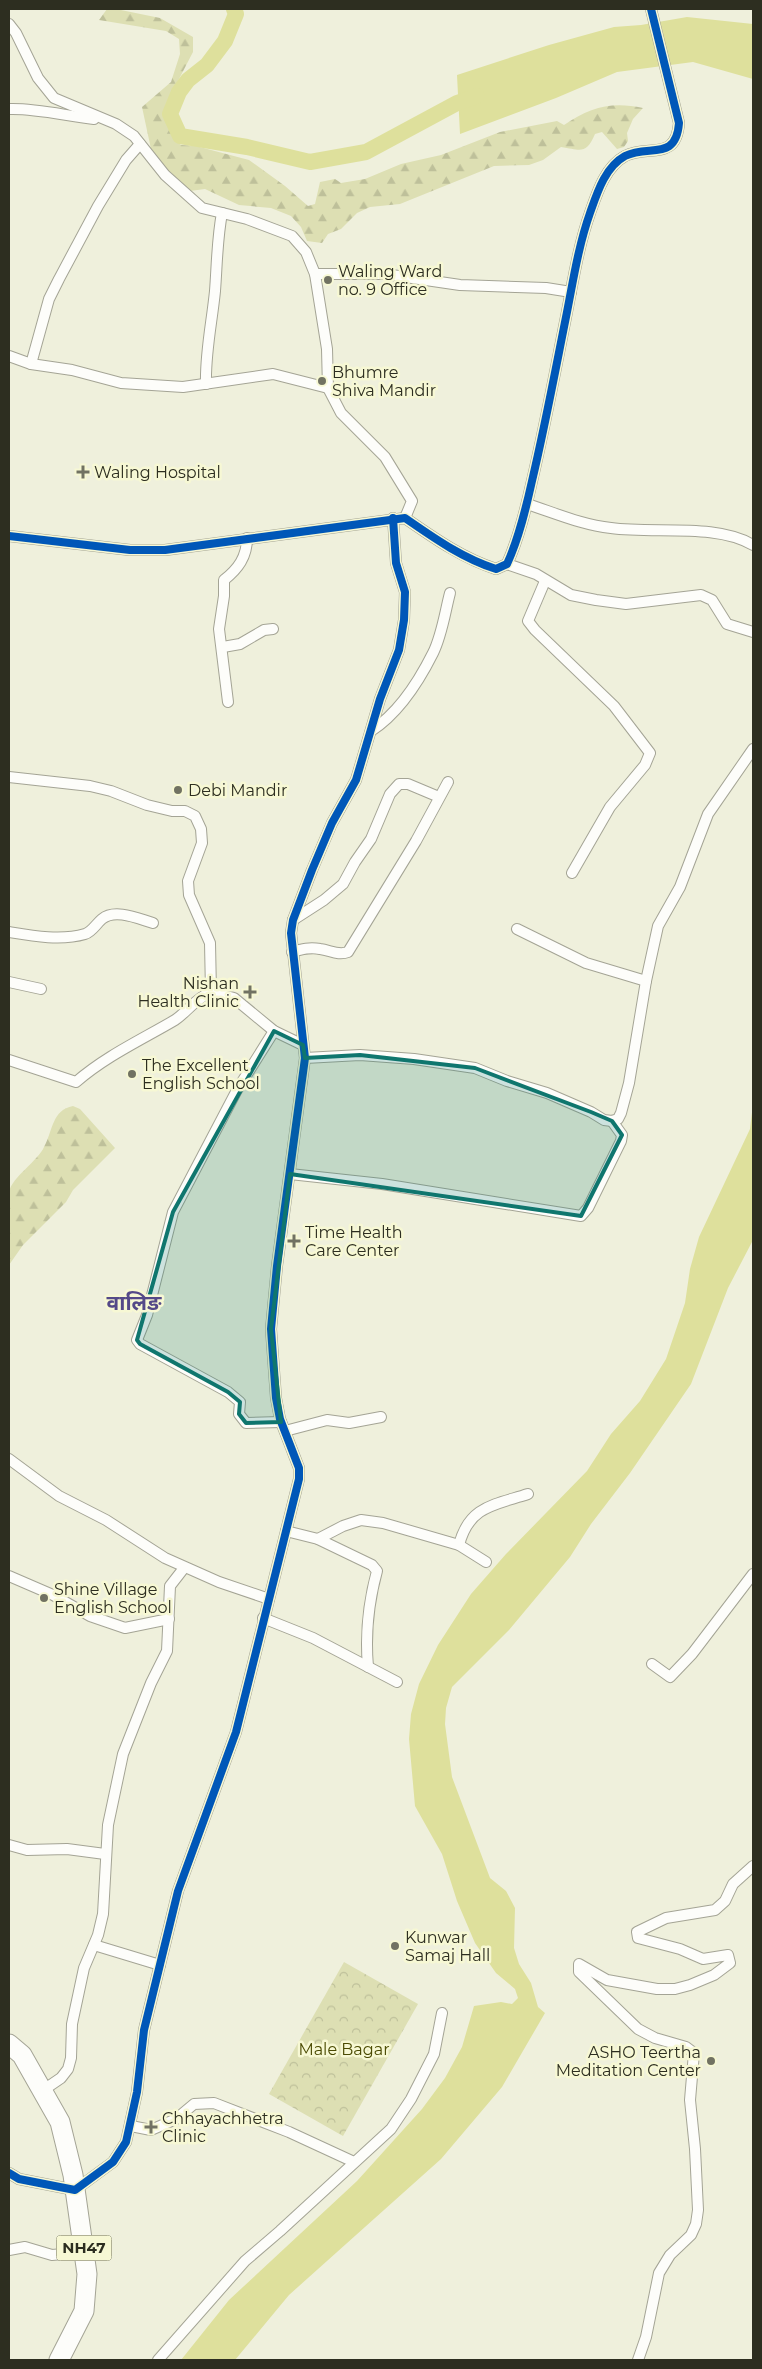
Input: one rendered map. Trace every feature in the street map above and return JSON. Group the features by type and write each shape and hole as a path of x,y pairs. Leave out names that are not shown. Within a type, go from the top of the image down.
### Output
{"highway":[{"name":"NH47","path":"9,2044 22,2055 60,2122 76,2190 87,2274 84,2311 59,2360"}],"street":[{"path":"507,564 527,504 543,434 580,243 602,181 615,164 625,156 641,152 657,152 667,148 678,133 679,123 651,9"},
{"path":"9,24 16,33 38,78 54,98 116,124 134,136 165,175 202,208 247,219 292,236 306,252 315,274 327,349 328,388 341,413 384,457 406,491 412,501 406,518"},
{"path":"9,110 27,108 67,116 103,119"},
{"path":"31,364 49,299 98,206 126,160 140,144"},
{"path":"206,384 218,234 222,213"},
{"path":"315,274 385,274 460,285 546,288 571,292"},
{"path":"9,356 31,364 72,370 122,383 183,387 273,374 328,388"},
{"path":"527,504 589,525 630,531 708,531 722,533 753,545"},
{"path":"12,2176 76,2190 113,2162 123,2149 131,2126 144,2030 178,1891 236,1732 300,1473 283,1427 276,1398 271,1329 305,1058 290,933 306,883 332,823 356,780 398,650 404,620 405,592 396,563 393,518"},
{"path":"9,536 130,550 164,550 393,518 406,518 462,555 496,569 507,564 536,574 571,595 626,604 700,595 712,600 727,624 753,632"},
{"path":"228,702 223,647 219,629 224,596 224,580 235,571 244,558 247,538"},
{"path":"545,581 528,621 614,706 650,753 645,765 610,807 572,873"},
{"path":"371,731 385,722 401,706 434,652 450,593"},
{"path":"223,647 240,644 264,630 273,629"},
{"path":"305,1058 360,1055 414,1059 476,1068 507,1081 547,1093 591,1112 604,1120 612,1121 618,1118 629,1083 646,981 658,926 680,887 708,814 753,749"},
{"path":"9,777 90,786 111,791 146,805 172,811 185,811 195,816 201,829 202,843 188,881 189,895 210,943 212,992"},
{"path":"292,952 307,948 323,949 340,954 348,952 416,841 448,782"},
{"path":"293,920 324,900 343,884 371,839 390,794 400,784 408,784 439,797"},
{"path":"9,932 41,937 81,935 91,930 106,916 115,914 153,923"},
{"path":"518,929 586,963 646,981"},
{"path":"9,982 42,989"},
{"path":"9,1060 76,1082 109,1057 176,1019 199,997 212,992 234,998 274,1031 303,1045"},
{"path":"274,1031 232,1099 173,1212 147,1315 137,1340 140,1344 228,1392 240,1402 238,1414 246,1423 283,1427 327,1420 349,1423 381,1416"},
{"path":"290,1174 382,1184 581,1216 588,1208 622,1141 622,1135 612,1121"},
{"path":"9,1459 59,1496 106,1520 147,1547 184,1568 269,1599"},
{"path":"459,1545 463,1530 473,1515 528,1494"},
{"path":"318,1539 342,1526 361,1520 394,1526 459,1545 486,1562"},
{"path":"286,1531 318,1539 372,1565 377,1571 371,1592 366,1631 368,1667"},
{"path":"42,2091 61,2078 68,2069 71,2058 72,2024 84,1968 94,1945 103,1914 108,1825 123,1754 151,1683 167,1651 170,1586 184,1568"},
{"path":"652,1664 670,1677 692,1654 753,1574"},
{"path":"9,1576 53,1595 90,1616 125,1628 169,1619"},
{"path":"263,1618 313,1638 397,1682"},
{"path":"9,1845 27,1850 67,1849 105,1854"},
{"path":"638,2360 646,2337 659,2273 670,2255 692,2235 696,2224 698,2210 690,2100 694,2053 686,2047 655,2038 638,2029 579,1972 579,1964 607,1980 657,1989 675,1989 714,1974 730,1963 728,1955 703,1959 680,1949 638,1938 637,1932 666,1918 715,1910 725,1901 733,1884 753,1866"},
{"path":"94,1945 160,1965"},
{"path":"158,2360 246,2260 391,2129 411,2099 434,2054 442,2013"},
{"path":"131,2126 151,2130 176,2119 194,2104 214,2103 289,2132 354,2162"},
{"path":"9,2250 25,2248 52,2255 84,2252"}],"highlighted area":[{"path":"274,1031 303,1045 305,1058 360,1055 475,1068 612,1121 622,1135 581,1216 290,1174 271,1329 281,1422 246,1423 239,1414 240,1402 228,1392 140,1344 137,1340 173,1212"}],"green space":[{"path":"107,9 116,9 160,18 193,37 193,52 166,104 166,120 175,141 181,145 196,146 249,160 285,186 308,206 315,204 320,182 335,179 341,183 365,179 401,164 441,155 500,132 557,121 564,125 583,114 602,107 621,105 643,108 633,119 627,133 628,141 624,147 617,149 602,132 595,134 589,145 582,150 561,147 543,160 529,165 494,166 400,204 370,207 357,213 341,229 328,234 322,243 307,241 301,227 291,216 271,208 239,205 205,189 190,191 177,184 151,149 142,107 171,82 180,54 179,39 166,31 99,20"},
{"path":"73,1106 80,1109 115,1148 73,1190 66,1202 23,1245 9,1265 7,1208 11,1186 41,1152 57,1116 66,1108"},
{"name":"Male Bagar","path":"344,1962 418,2004 343,2136 269,2094"}],"shaded area":[{"path":"687,17 753,24 753,79 693,62 617,72 556,98 460,134 457,75 549,45 614,27 641,25"},
{"path":"753,1104 753,1240 728,1288 691,1384 630,1473 591,1524 570,1557 509,1630 452,1687 446,1708 445,1724 452,1777 490,1878 506,1891 515,1908 514,1948 519,1964 531,1983 538,2007 545,2013 502,2087 441,2159 289,2295 235,2360 181,2360 229,2300 357,2181 422,2109 445,2078 462,2047 474,2006 501,2002 512,2004 518,1998 515,1989 496,1973 475,1943 457,1901 442,1854 415,1806 409,1739 411,1714 419,1684 438,1645 471,1594 506,1554 587,1471 611,1434 640,1401 666,1359 685,1303 690,1269 699,1237 750,1129"}],"waterway":[{"path":"234,9 236,14 225,41 207,65 188,80 179,92 170,114 180,136 247,147 310,162 366,152 457,103 477,96"}],"cycle path":[{"path":"9,536 130,550 165,550 405,518 449,547 472,559 496,569 507,564 519,533 527,502 546,419 579,252 596,197 607,174 618,161 634,153 660,150 667,147 673,143 677,135 679,123 651,9"},
{"path":"9,2173 19,2179 75,2190 113,2162 126,2142 137,2092 144,2030 178,1891 236,1732 299,1479 299,1468 280,1419 276,1398 271,1329 277,1266 305,1058 291,933 293,920 312,870 332,823 356,780 380,699 399,650 404,620 405,592 396,563 393,518"}],"place":[{"name":"Waling Ward no. 9 Office","path":"328,280"},
{"name":"Bhumre Shiva Mandir","path":"322,381"},
{"name":"Waling Hospital","path":"83,472"},
{"name":"Debi Mandir","path":"178,790"},
{"name":"Nishan Health Clinic","path":"250,992"},
{"name":"The Excellent English School","path":"132,1074"},
{"name":"Time Health Care Center","path":"294,1241"},
{"name":"Shine Village English School","path":"44,1598"},
{"name":"Kunwar Samaj Hall","path":"395,1946"},
{"name":"ASHO Teertha Meditation Center","path":"711,2061"},
{"name":"Chhayachhetra Clinic","path":"151,2127"}],"district":[{"name":"वालिङ","path":"134,1303"}]}
